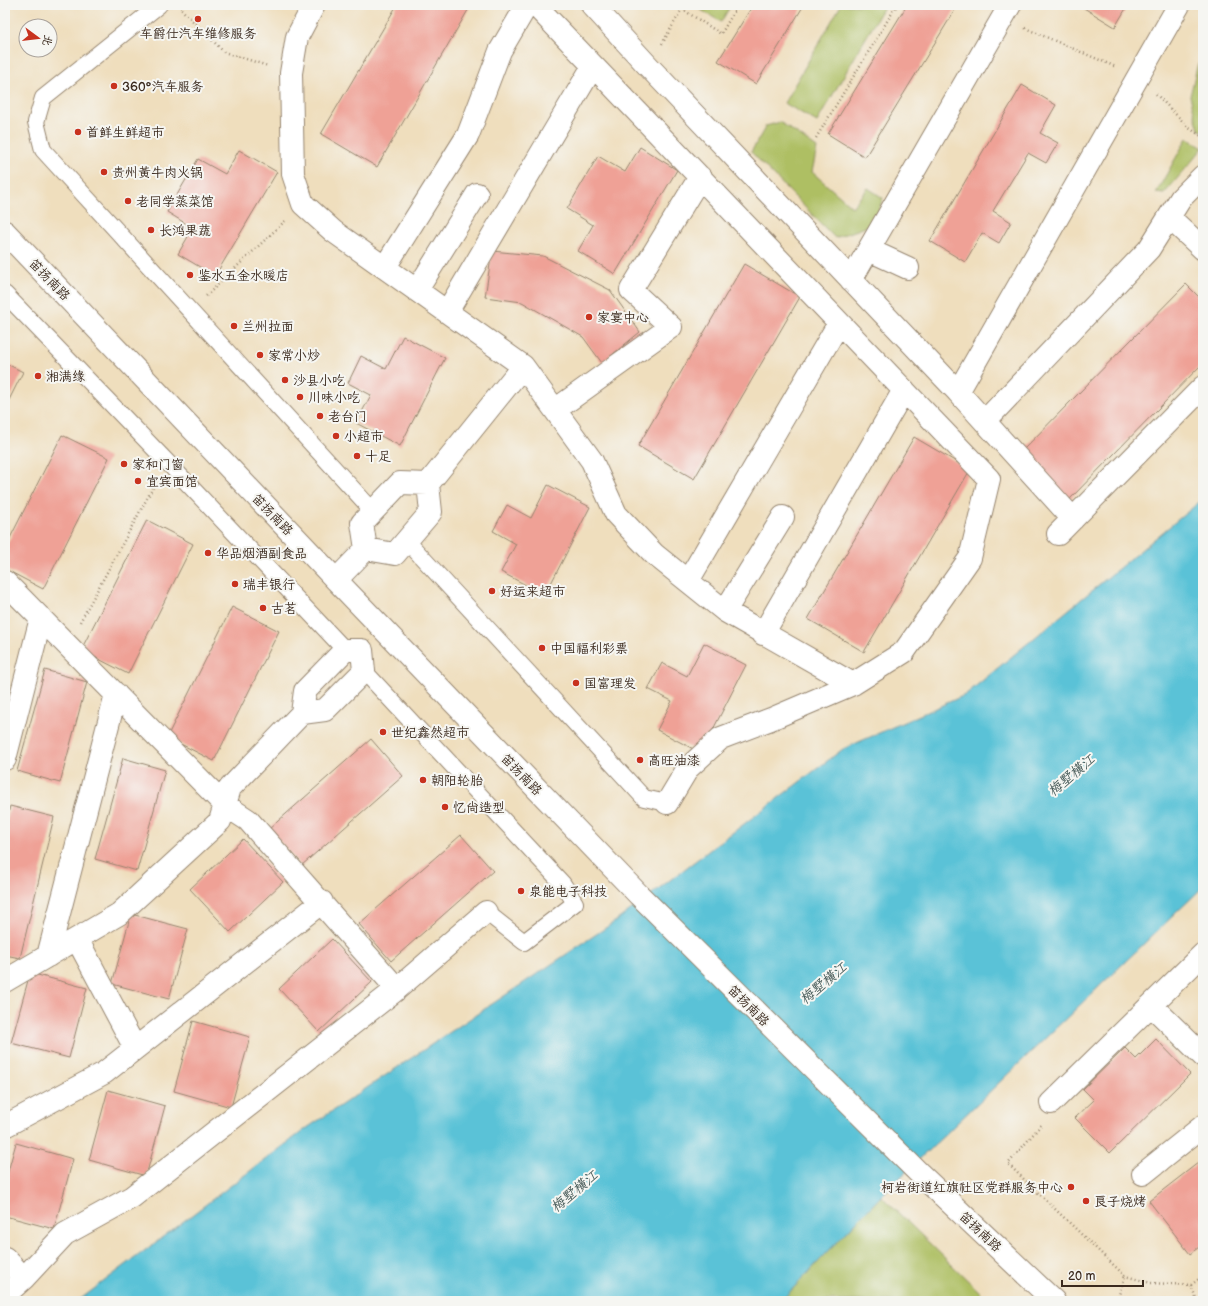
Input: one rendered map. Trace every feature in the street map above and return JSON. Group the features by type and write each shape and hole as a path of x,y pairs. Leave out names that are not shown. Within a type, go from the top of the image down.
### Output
{"street":[{"path":"314,5 297,37 291,73 293,174 303,204 333,231 522,366 592,461 616,514 654,554 725,611 853,684"},
{"path":"385,267 468,135 500,51 527,5"},
{"path":"535,5 989,479 970,558 904,652 853,684 771,720 721,738 688,768 667,803"},
{"path":"592,5 958,392 1073,519"},
{"path":"958,392 1179,5"},
{"path":"851,280 1006,11"},
{"path":"447,312 593,66"},
{"path":"985,421 1149,249 1170,218 1181,198 1203,176"},
{"path":"555,410 671,327 631,290 700,177"},
{"path":"417,290 477,194"},
{"path":"1170,218 1203,249"},
{"name":"笛扬南路","path":"5,232 336,580 639,895 920,1174 1054,1301"},
{"path":"869,250 908,268"},
{"path":"688,581 839,322"},
{"path":"366,549 394,554 431,512 428,484 522,366"},
{"path":"1058,534 1203,387"},
{"path":"763,634 904,390"},
{"path":"366,549 362,523 373,511 400,483 428,484"},
{"path":"725,611 783,517"},
{"path":"336,580 366,549"},
{"path":"5,582 224,805 248,820 322,902 397,989"},
{"path":"5,759 41,618"},
{"path":"5,981 119,914 220,821 230,788 302,713 305,691 357,657 384,629"},
{"path":"48,956 116,694"},
{"path":"5,1126 104,1073 322,902"},
{"path":"5,1294 24,1278 64,1234 132,1197 397,989 486,912"},
{"path":"77,939 135,1048"},
{"path":"1051,1103 1203,954"},
{"path":"1152,1005 1203,1056"},
{"path":"1143,1174 1203,1126"},
{"path":"5,1258 24,1278"}],"lane":[{"path":"159,5 44,98 36,122 43,150 373,511"},
{"path":"5,294 357,657 563,884 575,903 524,942 486,912"},
{"path":"406,540 644,798 667,803"}],"path":[{"path":"178,5 224,52 291,73"},
{"path":"649,67 684,5"},
{"path":"682,10 721,34 738,5"},
{"path":"816,138 897,5"},
{"path":"1006,11 1138,76 1189,128 1203,136"},
{"path":"190,311 303,204"},
{"path":"67,644 155,483 172,467"},
{"path":"1051,1103 1042,1124 1008,1164 1125,1276 1151,1283 1191,1286 1203,1276"},
{"path":"1117,1301 1125,1276"},
{"path":"1191,1286 1197,1301"}],"green space":[{"path":"693,5 731,5 721,22"},
{"path":"841,5 885,5 817,122 784,103"},
{"path":"1203,55 1203,131 1199,130 1190,96 1197,67"},
{"path":"780,122 817,148 812,172 852,207 868,188 883,198 874,224 835,238 751,152 766,126"},
{"path":"1187,138 1203,148 1164,194 1156,193"},
{"path":"881,1196 989,1301 781,1301"}],"water":[{"name":"梅墅横江","path":"1203,499 1203,887 881,1196 781,1301 78,1301 307,1128 616,921 843,749 965,695"}],"building":[{"path":"397,5 471,5 377,167 321,134"},
{"path":"753,5 804,5 756,84 718,61"},
{"path":"907,5 958,5 865,157 828,134"},
{"path":"1079,5 1128,5 1115,27"},
{"path":"1022,85 1056,105 1040,133 1058,143 1046,163 1028,153 993,211 1011,222 999,243 982,233 965,262 930,241"},
{"path":"640,147 677,170 615,274 578,251 593,225 567,209 598,156 625,172"},
{"path":"239,150 277,172 215,276 178,254 193,228 167,212 198,159 225,174"},
{"name":"家宴中心","path":"492,251 543,256 610,290 640,332 602,363 583,337 522,302 485,297"},
{"path":"744,264 800,297 694,479 638,446"},
{"path":"1186,284 1203,301 1203,363 1067,502 1019,454"},
{"path":"403,336 445,358 400,446 356,423 371,395 348,383 361,356 386,369"},
{"path":"5,363 23,372 5,408"},
{"path":"62,435 109,458 43,589 5,569 5,548"},
{"path":"914,437 970,470 864,652 808,619"},
{"path":"548,485 590,507 545,595 501,572 516,544 493,531 507,505 531,518"},
{"path":"147,520 193,544 128,674 81,650"},
{"path":"232,607 279,631 214,761 167,737"},
{"path":"704,643 746,665 701,753 657,730 672,701 648,689 662,663 687,676"},
{"path":"45,670 87,682 60,783 17,771"},
{"path":"371,739 403,776 301,866 269,829"},
{"path":"123,758 165,770 137,871 95,859"},
{"path":"10,806 54,817 20,958 5,955 5,826"},
{"path":"461,835 493,871 391,961 359,924"},
{"path":"243,839 283,882 230,932 190,889"},
{"path":"131,914 188,929 169,999 112,984"},
{"path":"332,939 372,982 319,1032 279,989"},
{"path":"30,973 87,988 69,1058 11,1043"},
{"path":"193,1021 250,1037 231,1107 174,1091"},
{"path":"1156,1039 1190,1074 1110,1153 1075,1118 1094,1100 1083,1089 1125,1048 1136,1059"},
{"path":"108,1090 165,1106 146,1176 89,1160"},
{"path":"16,1143 73,1159 54,1229 5,1216 5,1182"},
{"path":"1203,1159 1203,1244 1190,1254 1149,1201"}],"place":[{"name":"车爵仕汽车维修服务","path":"198,19"},
{"name":"360°汽车服务","path":"114,86"},
{"name":"首鲜生鲜超市","path":"78,132"},
{"name":"贵州黄牛肉火锅","path":"104,172"},
{"name":"老同学蒸菜馆","path":"128,201"},
{"name":"长鸿果蔬","path":"151,230"},
{"name":"鉴水五金水暖店","path":"190,275"},
{"name":"家宴中心","path":"589,317"},
{"name":"兰州拉面","path":"234,326"},
{"name":"家常小炒","path":"260,355"},
{"name":"湘满缘","path":"38,376"},
{"name":"沙县小吃","path":"285,380"},
{"name":"川味小吃","path":"300,397"},
{"name":"老台门","path":"320,416"},
{"name":"小超市","path":"336,436"},
{"name":"十足","path":"357,456"},
{"name":"家和门窗","path":"124,464"},
{"name":"宜宾面馆","path":"138,481"},
{"name":"华品烟酒副食品","path":"208,553"},
{"name":"瑞丰银行","path":"235,584"},
{"name":"好运来超市","path":"492,591"},
{"name":"古茗","path":"263,608"},
{"name":"中国福利彩票","path":"542,648"},
{"name":"国富理发","path":"576,683"},
{"name":"世纪鑫然超市","path":"383,732"},
{"name":"高旺油漆","path":"640,760"},
{"name":"朝阳轮胎","path":"423,780"},
{"name":"忆尚造型","path":"445,807"},
{"name":"泉能电子科技","path":"521,891"},
{"name":"柯岩街道红旗社区党群服务中心","path":"1071,1187"},
{"name":"良子烧烤","path":"1086,1201"}]}
